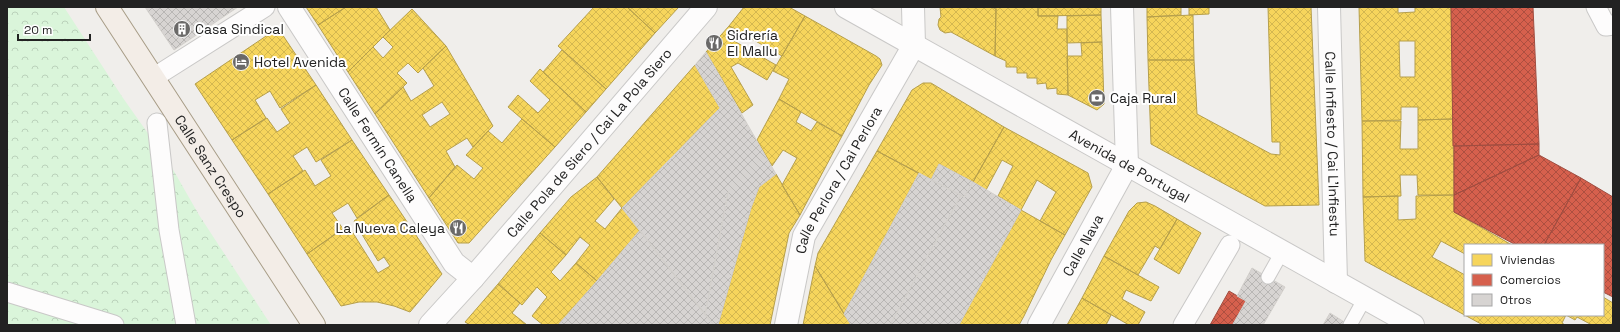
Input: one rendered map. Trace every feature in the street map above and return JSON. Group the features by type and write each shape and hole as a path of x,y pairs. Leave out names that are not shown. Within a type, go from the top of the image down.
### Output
{"main road":[{"name":"Calle Sanz Crespo","path":"107,7 316,324"}],"street":[{"path":"153,78 266,7"},
{"name":"Calle Fermín Canella","path":"289,7 454,263 473,278"},
{"name":"Calle Pola de Siero / Cai La Pola Siero","path":"430,325 473,278 706,7"},
{"name":"Avenida de Portugal","path":"846,7 1413,325"},
{"path":"913,7 914,45"},
{"path":"1122,7 1127,165"},
{"name":"Calle Infiesto / Cai L'Infiestu","path":"1329,7 1336,282"},
{"path":"1596,7 1606,26 1613,25"},
{"name":"Calle Perlora / Cai Perlora","path":"786,325 804,236 914,45"},
{"path":"157,123 169,230 186,325"},
{"name":"Calle Nava","path":"1039,325 1127,165"},
{"path":"1183,325 1230,245"},
{"path":"7,292 114,325"}],"lane":[{"path":"1268,277 1282,252"},
{"path":"1350,325 1366,298"}],"green space":[{"path":"7,7 64,7 123,98 171,166 199,215 271,325 7,325"}],"building: Viviendas":[{"path":"306,7 346,7 318,25"},
{"path":"346,7 376,7 390,30 348,72 318,25"},
{"path":"594,7 627,7 655,33 606,89 558,46"},
{"path":"627,7 677,7 678,8 655,33"},
{"path":"744,7 789,7 805,16 782,56 729,26"},
{"path":"940,7 991,7 996,9 995,56 951,32 945,33 940,30 938,25 941,17"},
{"path":"996,7 1038,7 1038,16 1058,16 1057,29 1067,29 1068,95 1057,94 1057,88 1047,89 1046,83 1037,84 1037,78 1027,78 1027,73 1017,73 1017,67 1006,67 1006,61 995,56"},
{"path":"1038,7 1101,7 1101,15 1038,16"},
{"path":"1147,7 1181,7 1181,15 1147,17"},
{"path":"1189,7 1209,7 1209,14 1189,15"},
{"path":"1268,7 1311,7 1319,205 1265,206 1151,144 1148,60 1194,60 1197,114 1271,154 1280,155 1280,142 1272,142"},
{"path":"1359,7 1398,7 1398,13 1415,12 1415,7 1451,7 1453,119 1418,120 1418,107 1401,107 1401,120 1362,121","holes":["1399,41 1415,41 1415,77 1400,77"]},
{"path":"412,9 446,46 418,73 408,63 397,73 407,83 375,114 348,72 373,47 383,58 393,47 383,37"},
{"path":"1101,15 1102,42 1067,43 1067,16"},
{"path":"1193,15 1194,60 1148,60 1147,17"},
{"path":"805,16 876,56 880,59 882,65 869,85 842,136 779,99 789,79 773,71"},
{"path":"729,26 738,30 734,41 776,65 767,80 738,63 731,67 753,105 742,113 706,52"},
{"path":"278,28 316,85 280,108 270,91 255,100 266,118 232,140 195,84"},
{"path":"1102,42 1104,104 1097,110 1068,95 1067,56 1082,56 1081,43"},
{"path":"446,46 493,126 473,147 467,138 446,151 455,167 429,198 375,114 403,87 411,101 434,86 423,68","holes":["442,102 450,114 430,127 422,115"]},
{"path":"562,50 606,89 586,112 543,72"},
{"path":"695,65 720,108 622,208 597,177"},
{"path":"540,69 586,112 555,147 508,107 518,95 538,113 550,100 530,81"},
{"path":"923,83 931,83 1004,127 973,182 939,164 931,180 877,151 912,90"},
{"path":"316,85 352,140 316,162 307,147 293,156 303,171 268,194 232,140 267,118 277,132 290,123 281,109"},
{"path":"779,99 801,112 796,122 811,131 817,122 842,136 800,215 782,185 797,158 783,150 772,166 757,140"},
{"path":"522,119 555,147 469,243 458,243 429,198 457,165 474,179 483,168 466,155 488,131 502,143"},
{"path":"1453,119 1454,195 1418,195 1417,175 1400,175 1401,196 1363,197 1362,121 1401,121 1400,149 1418,149 1418,120"},
{"path":"1004,127 1088,173 1092,187 1065,235 1040,221 1056,192 1037,180 1021,210 998,196 1013,166 1002,160 986,190 973,182"},
{"path":"352,140 389,195 357,218 348,203 332,213 343,229 307,254 268,194 305,170 315,186 331,176 321,160"},
{"path":"877,151 919,173 844,314 815,266 818,253"},
{"path":"776,174 800,215 789,233 770,325 718,325 751,208 759,187"},
{"path":"597,177 614,199 595,221 605,229 622,208 640,230 597,281 576,263 590,245 580,237 566,255 540,233 571,197"},
{"path":"389,195 442,274 410,312 377,302 359,302 341,306 307,254 348,225 378,273 390,266 384,257 378,261 354,221"},
{"path":"1454,195 1454,212 1510,244 1464,244 1464,253 1441,241 1432,257 1464,274 1464,315 1365,261 1363,197 1398,196 1398,220 1416,219 1416,196"},
{"path":"1146,202 1177,219 1160,249 1155,246 1138,275 1104,256 1129,211 1137,203"},
{"path":"1021,210 1065,235 1051,260 1024,316 1019,325 959,325"},
{"path":"1177,219 1201,233 1179,274 1154,259"},
{"path":"540,233 566,255 551,272 560,281 576,263 597,281 558,325 543,325 532,316 547,297 537,287 522,305 498,284"},
{"path":"1104,256 1159,287 1151,301 1126,290 1122,299 1145,312 1138,325 1129,325 1082,298"},
{"path":"815,266 851,325 803,325"},
{"path":"498,284 520,303 512,313 527,325 470,325 465,322"},
{"path":"1082,298 1111,315 1106,325 1067,325"},
{"path":"1604,298 1613,303 1613,325 1592,325 1577,317 1575,320 1568,316 1604,316"},
{"path":"1466,316 1566,316 1562,323 1565,325 1483,325"}],"building: Comercios":[{"path":"1451,7 1533,7 1539,144 1453,146"},
{"path":"1539,144 1539,155 1454,195 1454,146"},
{"path":"1539,155 1581,178 1545,244 1514,244 1454,212 1454,195"},
{"path":"1581,178 1613,197 1613,297 1604,292 1604,244 1545,244"},
{"path":"1229,291 1246,301 1233,324 1235,325 1210,325"}],"building: Otros":[{"name":"Casa Sindical","path":"145,7 238,7 174,50"},
{"path":"706,52 765,155 728,192 705,315 622,208 720,108 695,65"},
{"path":"765,155 776,174 759,187 751,208 718,325 714,325 705,315 728,192"},
{"path":"939,164 973,182 964,197 931,180"},
{"path":"919,173 961,195 890,325 851,325 844,314"},
{"path":"973,182 1021,210 959,325 890,325 961,195 964,197"},
{"path":"640,230 714,325 558,325 597,281"},
{"path":"1252,268 1285,287 1263,325 1235,325 1233,324 1246,301 1237,296"},
{"path":"1330,313 1349,325 1323,325"}],"place":[{"name":"Casa Sindical","path":"182,29"},
{"name":"Sidrería El Mallu","path":"714,43"},
{"name":"Hotel Avenida","path":"241,62"},
{"name":"Caja Rural","path":"1097,98"},
{"name":"La Nueva Caleya","path":"458,228"}]}
